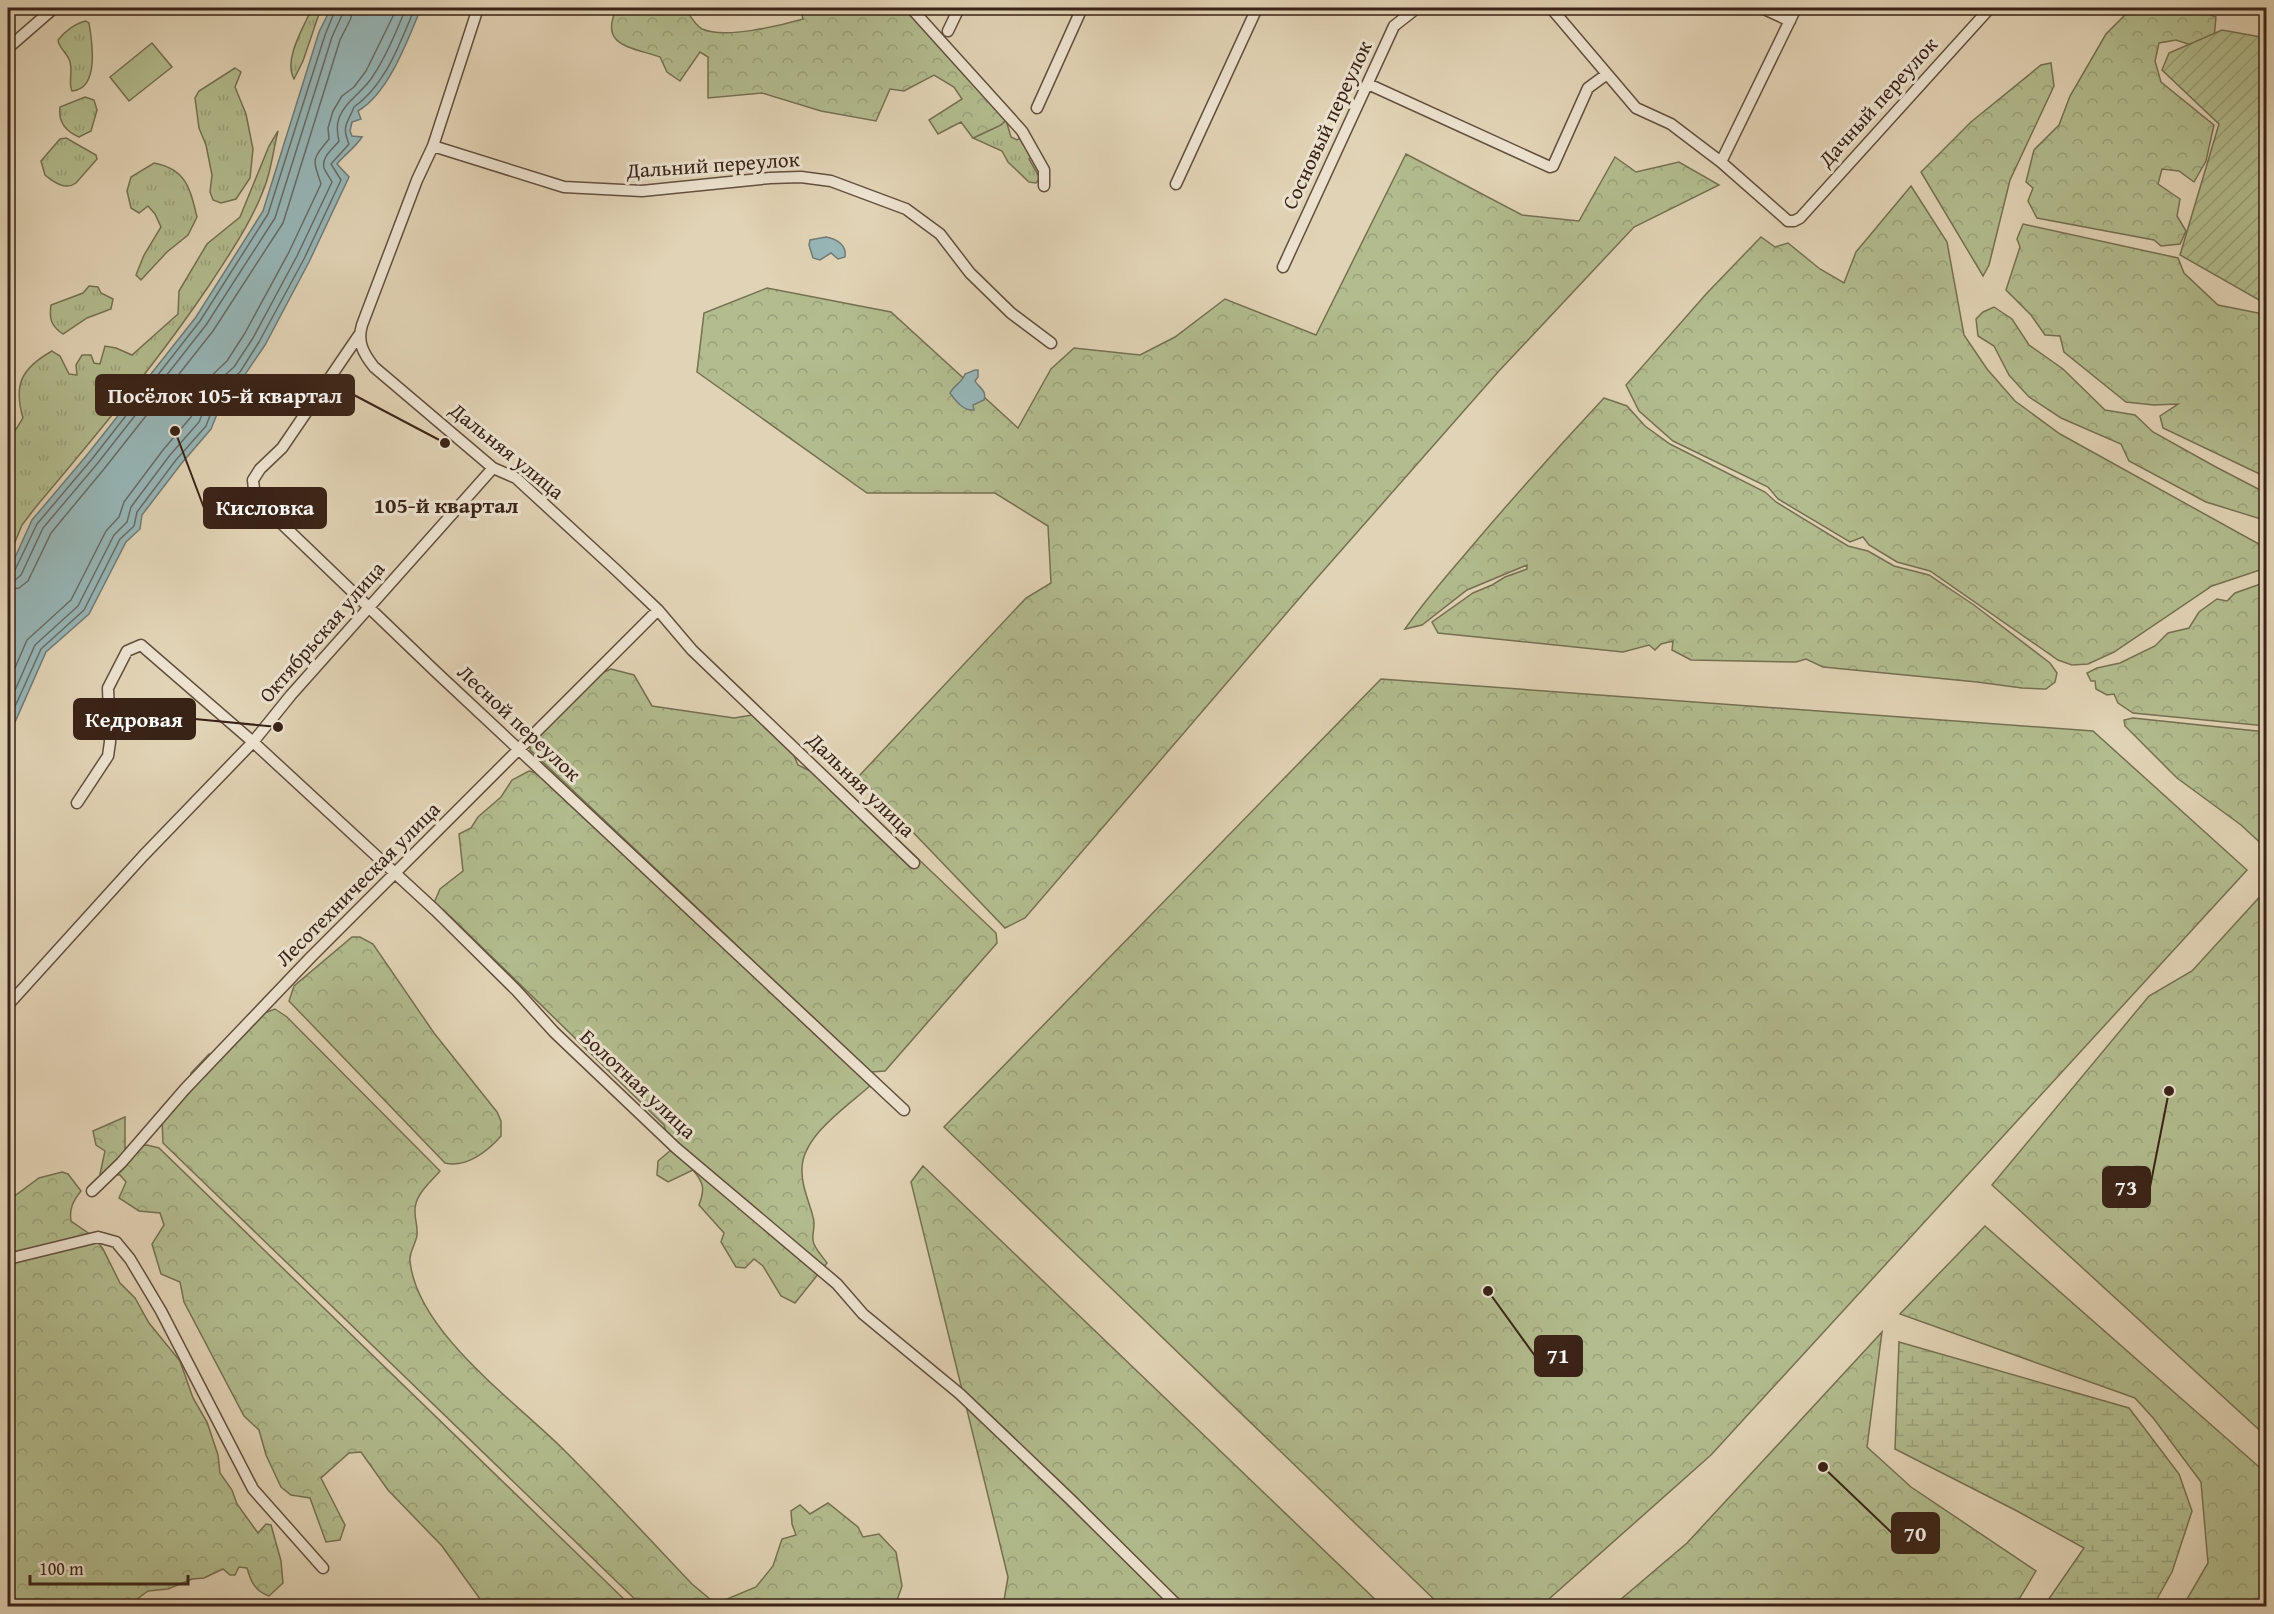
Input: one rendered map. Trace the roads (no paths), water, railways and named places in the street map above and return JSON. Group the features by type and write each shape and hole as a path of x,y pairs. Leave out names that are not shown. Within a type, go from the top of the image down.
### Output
{"street":[{"path":"8,48 54,8"},
{"path":"359,335 417,180 433,146 478,8"},
{"path":"911,8 1022,131 1044,170 1044,186"},
{"path":"948,31 958,8"},
{"path":"1037,108 1082,8"},
{"path":"1176,184 1257,8"},
{"name":"Сосновый переулок","path":"1283,267 1394,26 1416,8"},
{"path":"1551,8 1636,108 1671,124 1721,162 1796,8"},
{"path":"1762,8 1790,21"},
{"name":"Дачный переулок","path":"1721,162 1788,221 1800,218 1990,8"},
{"path":"1368,84 1553,166 1588,88 1607,74"},
{"name":"Дальний переулок","path":"433,146 564,187 642,191 770,178 801,177 831,181 906,209 940,234 970,273 1011,314 1051,342"},
{"name":"Дальняя улица","path":"359,335 361,345 374,367 493,468 516,478 658,610 692,650 914,863"},
{"name":"Лесной переулок","path":"359,335 282,448 260,469 253,480 255,498 368,608 904,1110"},
{"name":"Октябрьская улица","path":"8,1005 143,856 253,742 291,695 493,468"},
{"name":"Лесотехническая улица","path":"92,1191 121,1163 177,1098 311,957 658,610"},
{"name":"Болотная улица","path":"77,803 108,756 110,742 108,688 127,651 134,646 141,645 253,742 395,874 516,990 554,1032 676,1148 837,1284 863,1314 960,1394 1178,1606"},
{"path":"8,1259 98,1237 116,1242 130,1259 161,1311 253,1488 322,1568"}],"water":[{"path":"331,8 421,8 404,49 388,79 369,103 358,111 361,119 352,122 350,131 352,136 362,137 337,164 349,177 309,262 265,345 244,376 226,392 211,429 142,515 140,529 126,542 89,614 46,652 15,722 8,731 8,573 32,520 87,455 196,317 263,211 319,32"},
{"path":"826,237 840,243 845,257 838,259 831,253 820,260 813,258 809,245 810,240"},
{"path":"978,370 978,377 975,381 984,391 985,397 984,400 973,405 974,410 970,410 960,405 950,393 965,374"}],"place":[{"name":"Кисловка","path":"175,431"},
{"name":"Посёлок 105-й квартал","path":"445,443"},
{"name":"Кедровая","path":"278,727"},
{"name":"73","path":"2169,1091"},
{"name":"71","path":"1488,1291"},
{"name":"70","path":"1823,1467"}],"district":[{"name":"105-й квартал","path":"446,505"}]}
